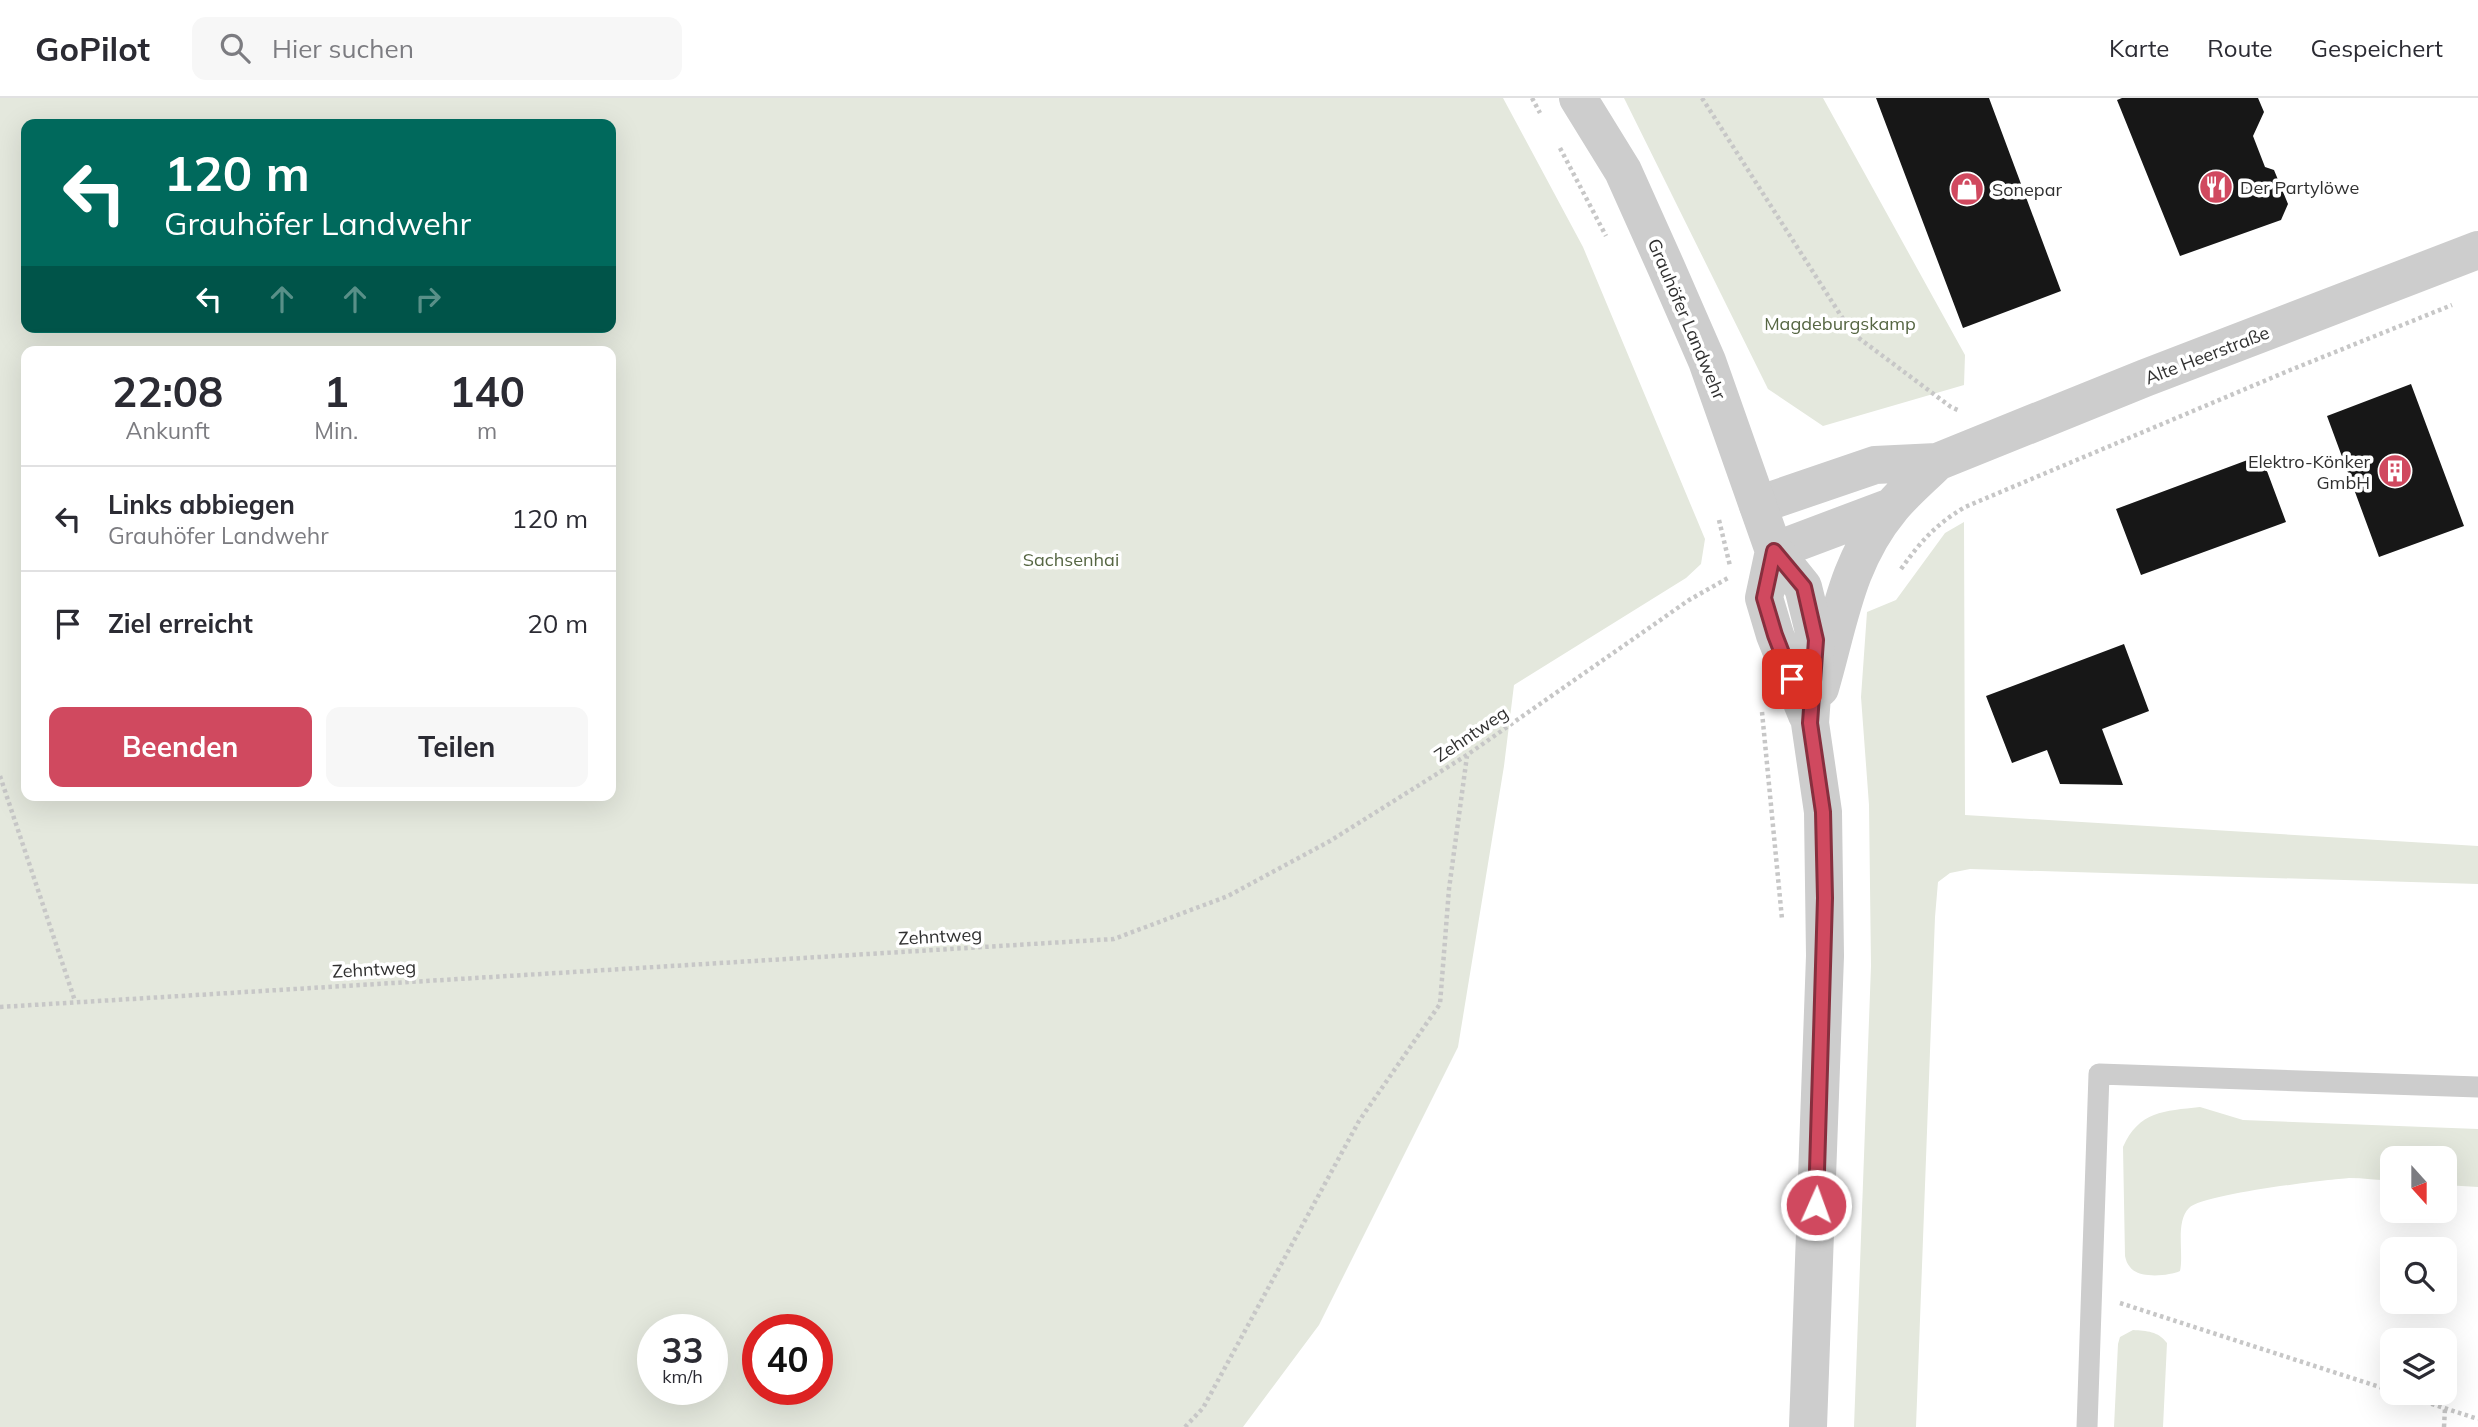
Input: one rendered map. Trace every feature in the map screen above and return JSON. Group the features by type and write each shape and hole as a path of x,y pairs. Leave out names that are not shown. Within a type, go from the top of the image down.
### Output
{"street":[{"name":"Grauhöfer Landwehr","path":"1578,98 1623,171 1667,267 1707,361 1774,551 1804,587 1816,640 1810,723 1823,812 1825,909 1808,1427"},
{"name":"Alte Heerstraße","path":"1758,505 1875,465 1937,462 2478,250"},
{"name":"Alte Heerstraße","path":"1810,723 1849,579 1867,542 1891,508 1937,462"},
{"name":"Alte Heerstraße","path":"1774,551 1891,508"},
{"name":"Grauhöfer Landwehr","path":"1774,551 1764,598 1775,635 1810,723"}],"lane":[{"path":"2087,1427 2099,1074 2478,1087"}],"path":[{"path":"1532,98 1543,118"},
{"path":"1702,98 1852,332 1951,407 2012,431"},
{"path":"1554,138 1610,244"},
{"path":"1899,571 1914,550 1941,522 1965,507 2288,371 2453,305"},
{"path":"1718,517 1740,606 1764,598"},
{"name":"Zehntweg","path":"0,1007 1114,939 1228,896 1331,841 1467,755 1689,600 1732,575"},
{"path":"1761,709 1783,922"},
{"path":"1185,1427 1203,1408 1359,1121 1440,1004 1449,888 1467,755"},
{"path":"0,776 75,1001"},
{"path":"2091,1294 2380,1387"},
{"path":"2436,1405 2478,1419"},
{"path":"2444,1427 2445,1408"}],"green space":[{"name":"Sachsenhai","path":"0,98 1503,98 1583,247 1705,539 1701,564 1686,578 1514,685 1504,766 1458,1047 1319,1325 1243,1427 0,1427"},
{"name":"Magdeburgskamp","path":"1624,98 1823,98 1965,355 1964,385 1823,426 1768,389"},
{"path":"1964,522 1965,815 2478,846 2478,884 1970,869 1950,873 1938,882 1916,1427 1854,1427 1871,966 1869,805 1861,697 1867,612 1896,600 1945,533"},
{"path":"2200,1107 2243,1120 2478,1129 2478,1187 2457,1186 2457,1146 2380,1146 2380,1180 2349,1178 2265,1189 2216,1198 2189,1208 2182,1221 2180,1271 2146,1275 2134,1271 2125,1256 2123,1147 2129,1135 2145,1120 2175,1110"},
{"path":"2133,1330 2156,1334 2167,1343 2163,1427 2114,1427 2118,1344 2120,1337"}],"building":[{"path":"1876,98 1989,98 2061,291 1963,328"},
{"name":"Der Partylöwe","path":"2258,98 2264,112 2253,136 2265,167 2274,170 2288,204 2281,220 2180,256 2117,100"},
{"name":"Elektro-Könker GmbH","path":"2411,384 2464,526 2379,557 2327,416"},
{"path":"2261,455 2286,522 2141,575 2116,509"},
{"path":"2124,644 2149,711 2102,729 2123,785 2060,784 2047,750 2012,763 1986,696"}],"place":[{"name":"Der Partylöwe","path":"2216,187"},
{"name":"Sonepar","path":"1967,189"},
{"name":"Elektro-Könker GmbH","path":"2395,471"}],"route":[{"path":"1792,679 1764,598 1774,551 1804,587 1816,640 1810,723 1823,812 1825,956 1816,1205"}]}
